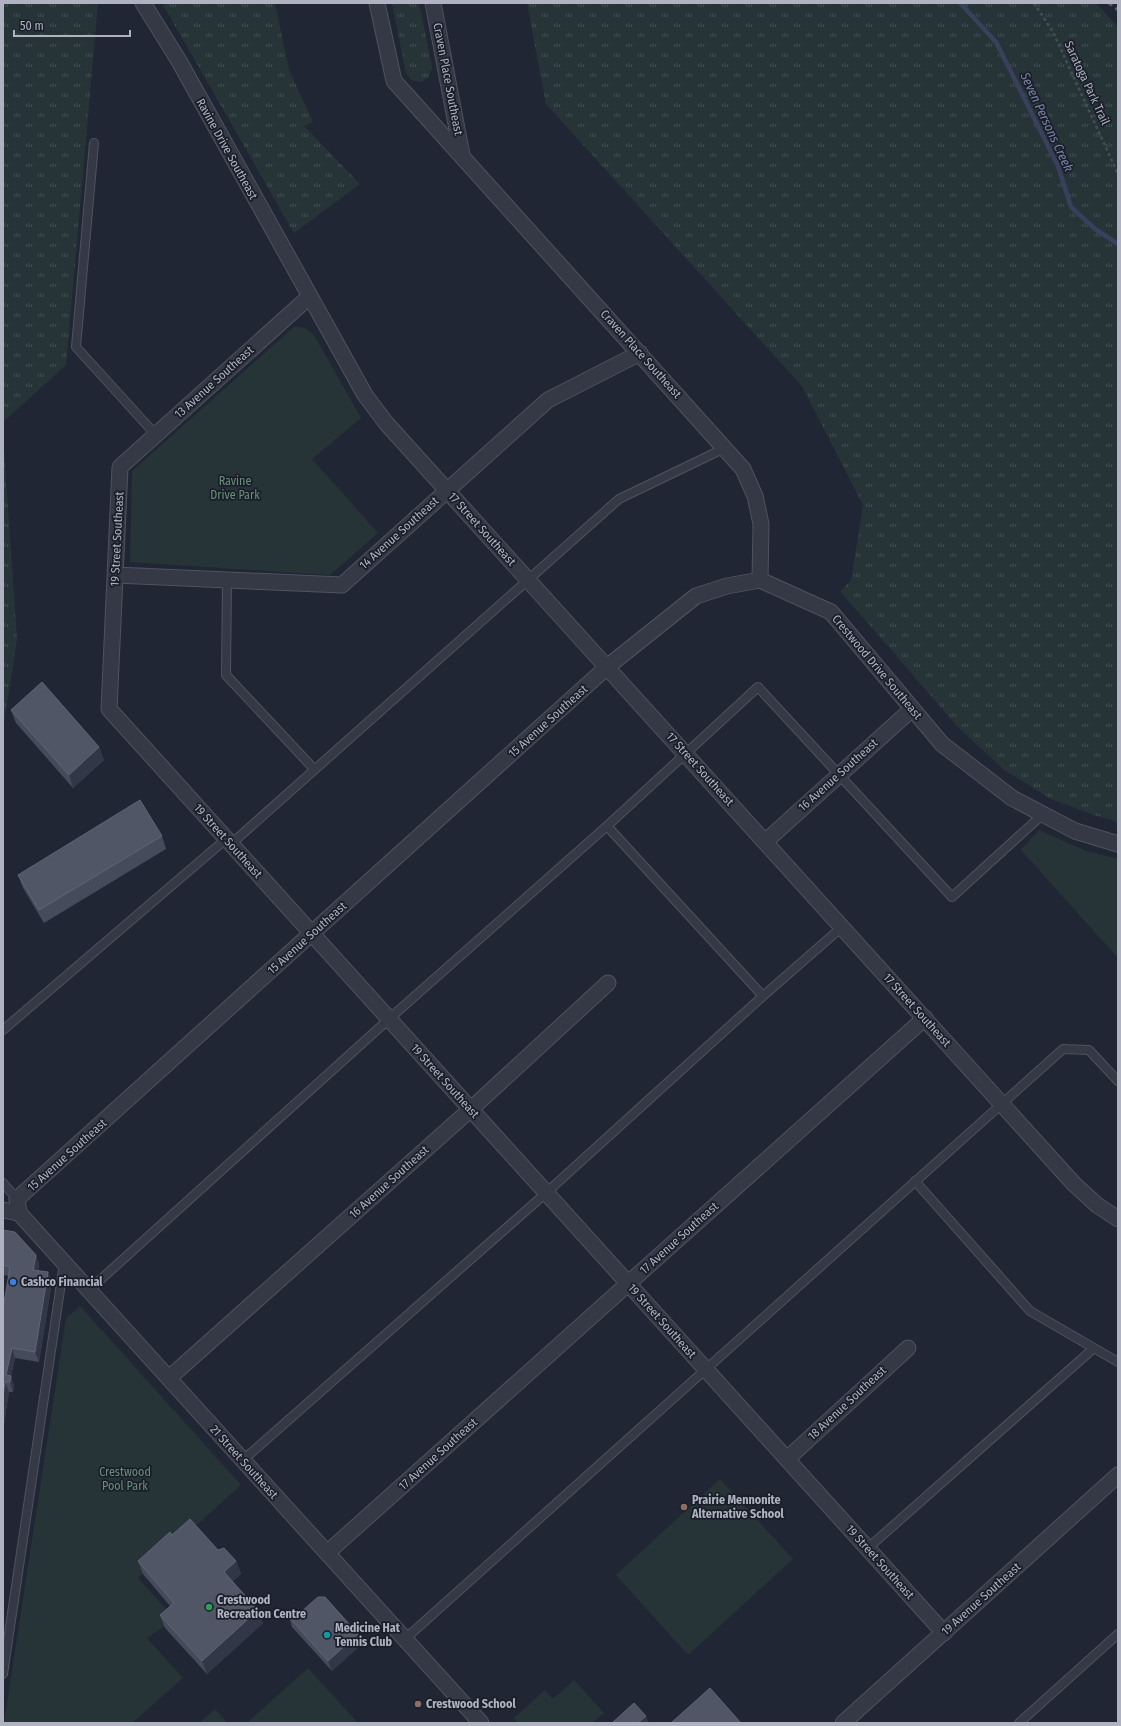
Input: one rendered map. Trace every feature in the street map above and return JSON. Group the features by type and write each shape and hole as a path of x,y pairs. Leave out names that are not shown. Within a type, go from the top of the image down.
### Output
{"street":[{"name":"Ravine Drive Southeast","path":"142,3 179,61 309,297"},
{"name":"Craven Place Southeast","path":"377,3 394,81 640,353 742,469 755,496 761,524 760,580"},
{"name":"Craven Place Southeast","path":"433,3 462,156"},
{"name":"13 Avenue Southeast","path":"120,467 309,297"},
{"name":"17 Street Southeast","path":"309,297 365,396 386,423 1074,1184 1097,1205 1118,1219"},
{"name":"14 Avenue Southeast","path":"115,575 342,585 548,400 640,353"},
{"name":"19 Street Southeast","path":"120,467 109,709 944,1633"},
{"path":"607,667 696,596 726,586 760,580"},
{"name":"Crestwood Drive Southeast","path":"760,580 831,612 942,744 1012,798 1075,831 1118,844"},
{"name":"15 Avenue Southeast","path":"18,1206 312,934 607,667"},
{"name":"16 Avenue Southeast","path":"765,842 912,708"},
{"name":"16 Avenue Southeast","path":"169,1378 471,1109 608,983"},
{"name":"17 Avenue Southeast","path":"327,1553 925,1018"},
{"path":"3,1210 18,1206"},
{"name":"21 Street Southeast","path":"18,1206 89,1290 481,1723"},
{"name":"18 Avenue Southeast","path":"787,1459 908,1348"},
{"name":"19 Avenue Southeast","path":"843,1723 1118,1475"}],"lane":[{"path":"94,143 76,347 155,434"},
{"path":"3,1030 314,769 619,499 725,448"},
{"path":"227,580 226,675 314,769"},
{"path":"89,1290 389,1019 607,826 758,687 952,897 1042,815"},
{"path":"607,826 763,996"},
{"path":"243,1460 546,1193 763,996 842,927"},
{"path":"405,1639 1063,1049 1090,1050 1118,1081"},
{"path":"915,1181 1030,1311 1118,1362"},
{"path":"3,1183 18,1206"},
{"path":"3,1674 64,1262"},
{"path":"868,1548 1094,1348"},
{"path":"1019,1723 1118,1634"}],"path":[{"name":"Saratoga Park Trail","path":"1034,3 1053,32 1118,174"}],"green space":[{"path":"3,3 98,3 66,365 3,422"},
{"path":"162,3 275,3 289,70 313,122 304,126 360,184 294,233"},
{"path":"392,3 419,3 432,67 429,77 421,82 411,80 406,73"},
{"path":"527,3 1096,3 1118,27 1118,822 1051,799 1003,769 958,727 840,591 851,581 863,505 802,386 546,104"},
{"name":"Ravine Drive Park","path":"295,326 305,328 314,335 361,418 312,459 378,533 330,575 130,562 132,471"},
{"path":"3,435 17,639 3,729"},
{"path":"1039,830 1086,851 1118,859 1118,958 1021,850"},
{"name":"Crestwood Pool Park","path":"80,1306 241,1485 138,1578 175,1619 147,1638 183,1678 132,1723 4,1723 66,1318"},
{"path":"720,1479 793,1559 688,1655 616,1575"},
{"path":"308,1668 358,1723 248,1722"},
{"path":"574,1680 604,1713 592,1723 518,1723 514,1718 545,1690 553,1699"},
{"path":"215,1709 227,1723 199,1723"}],"building":[{"path":"42,682 99,747 69,775 11,710"},
{"path":"140,800 162,836 39,910 18,875"},
{"path":"3,1230 15,1232 36,1255 33,1270 48,1272 35,1352 12,1348 6,1375 11,1376 10,1382 5,1382 3,1397 3,1309 10,1267 3,1265"},
{"name":"Crestwood Recreation Centre","path":"190,1519 218,1550 224,1548 236,1561 224,1572 258,1610 202,1661 160,1615 174,1603 138,1561 170,1532 172,1535"},
{"name":"Medicine Hat Tennis Club","path":"318,1597 325,1597 358,1634 328,1661 289,1617 294,1612 301,1612"},
{"path":"710,1688 741,1723 671,1723"},
{"path":"634,1703 646,1716 638,1723 612,1723"}],"waterway":[{"name":"Seven Persons Creek","path":"960,3 996,42 1058,166 1071,207 1095,229 1118,244"}],"railway":[{"path":"1109,3 1118,10"}],"place":[{"name":"Cashco Financial","path":"13,1282"},
{"name":"Prairie Mennonite Alternative School","path":"684,1507"},
{"name":"Crestwood Recreation Centre","path":"209,1607"},
{"name":"Medicine Hat Tennis Club","path":"327,1635"},
{"name":"Crestwood School","path":"418,1704"}]}
